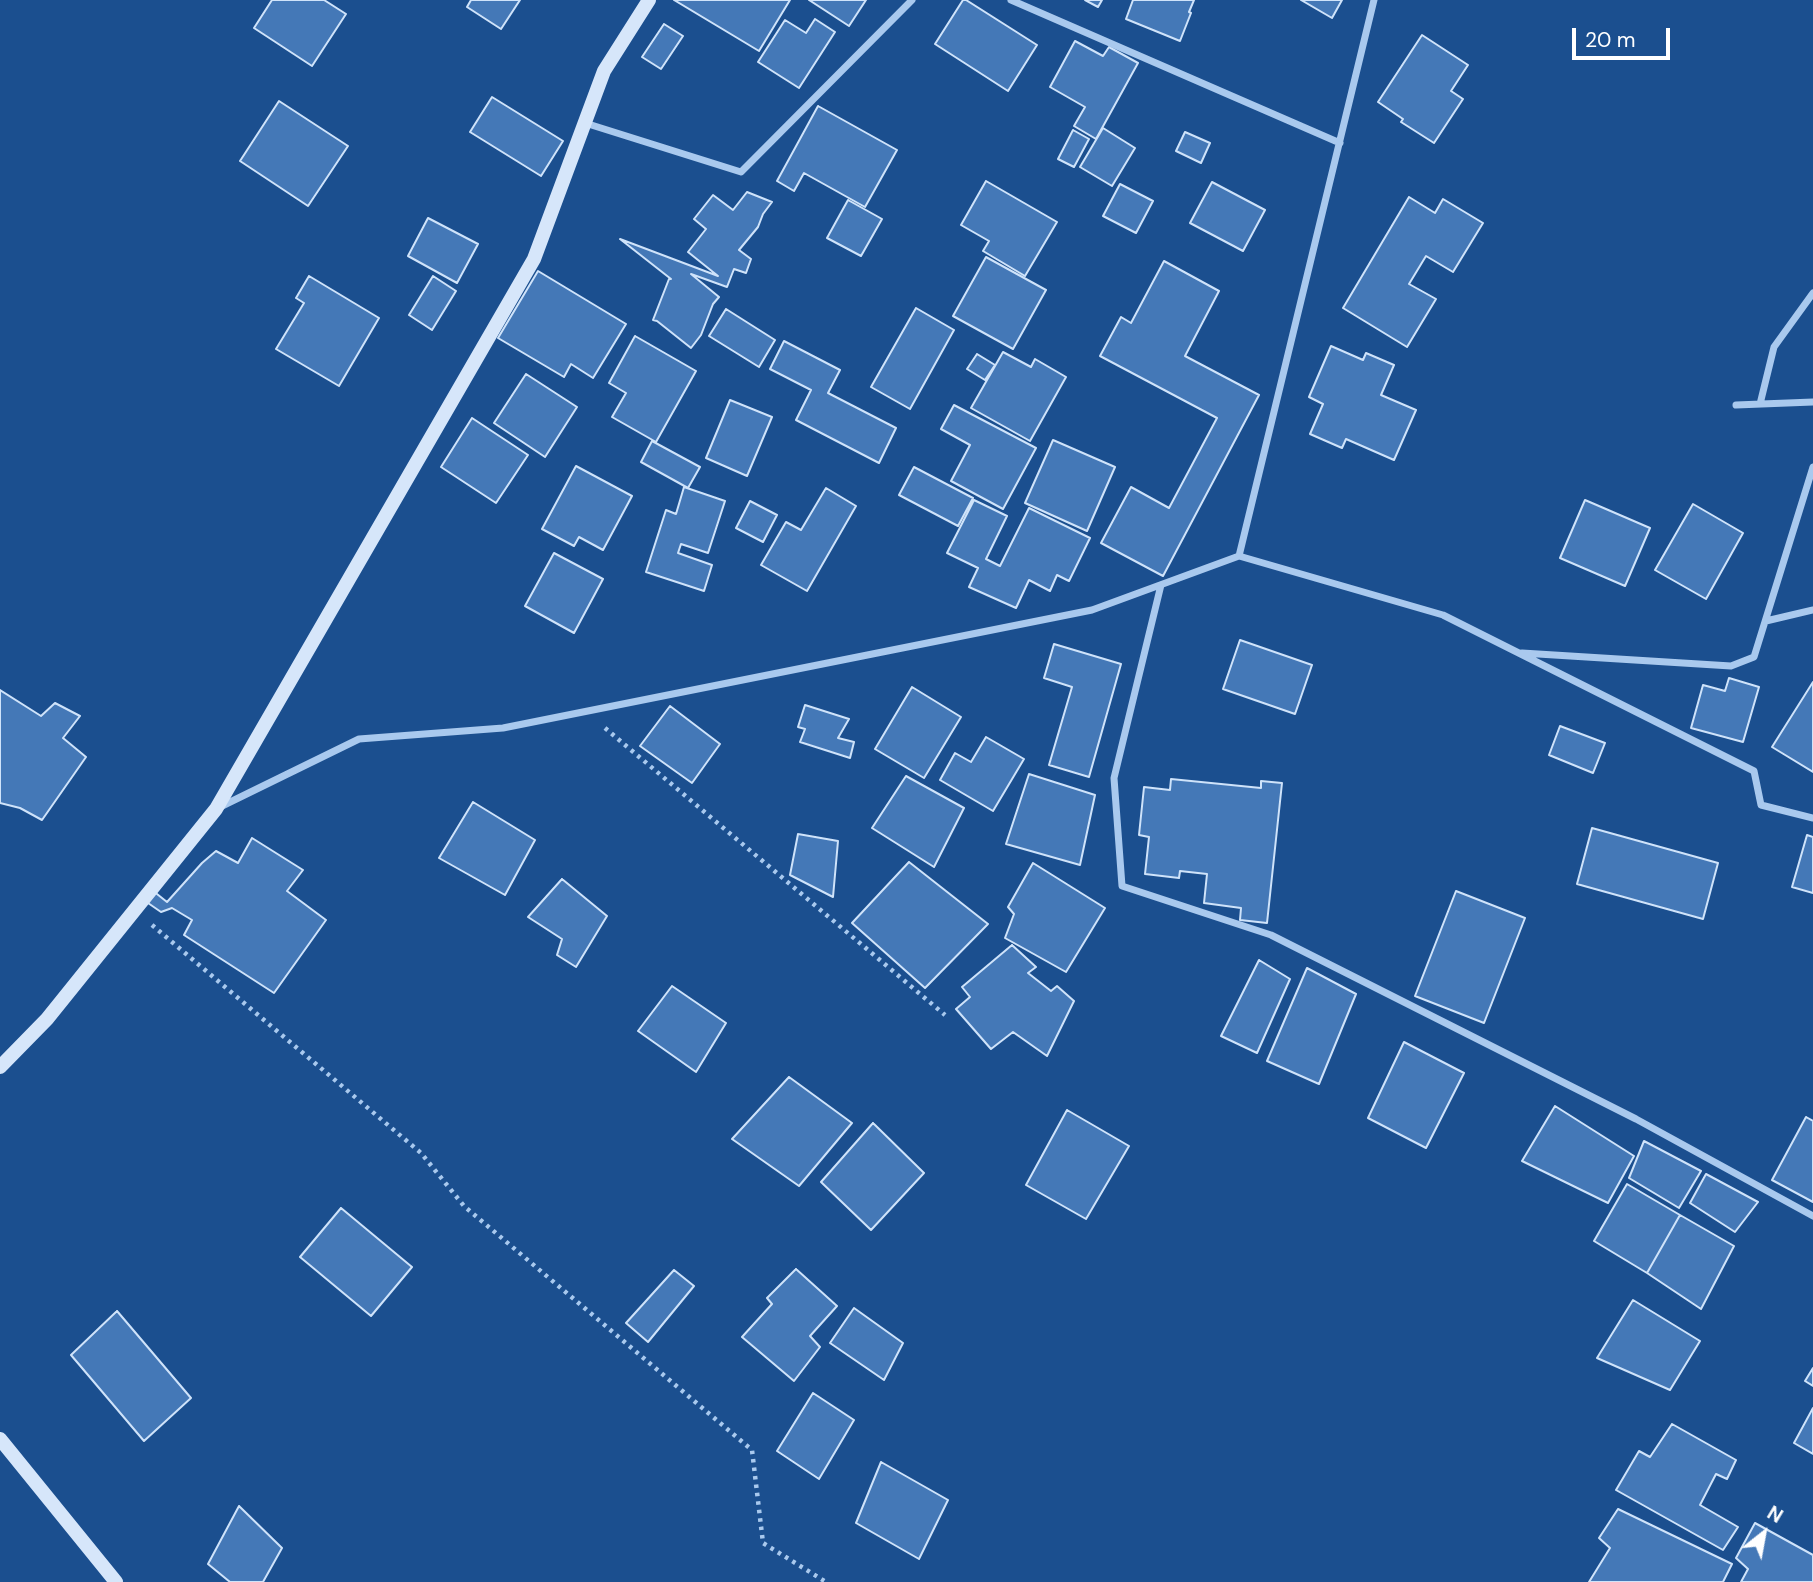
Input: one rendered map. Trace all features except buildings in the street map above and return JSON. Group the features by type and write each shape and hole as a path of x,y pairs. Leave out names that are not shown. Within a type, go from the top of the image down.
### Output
{"street":[{"path":"0,1067 47,1019 216,809 534,259 604,71 649,0"},
{"path":"585,123 740,172 912,0"},
{"path":"1011,0 1340,143"},
{"path":"1240,556 1374,0"},
{"path":"1760,404 1774,347 1813,293"},
{"path":"1736,405 1813,402"},
{"path":"1518,653 1731,666 1754,657 1813,467"},
{"path":"216,809 359,739 503,728 1092,610 1240,556 1443,615 1754,771 1762,805 1813,818"},
{"path":"1161,585 1114,778 1122,886 1271,935 1636,1119 1813,1216"},
{"path":"1766,621 1813,610"},
{"path":"0,1439 116,1582"}],"path":[{"path":"586,711 944,1015"},
{"path":"135,910 421,1153 464,1206 752,1450 762,1543 826,1582"}]}
